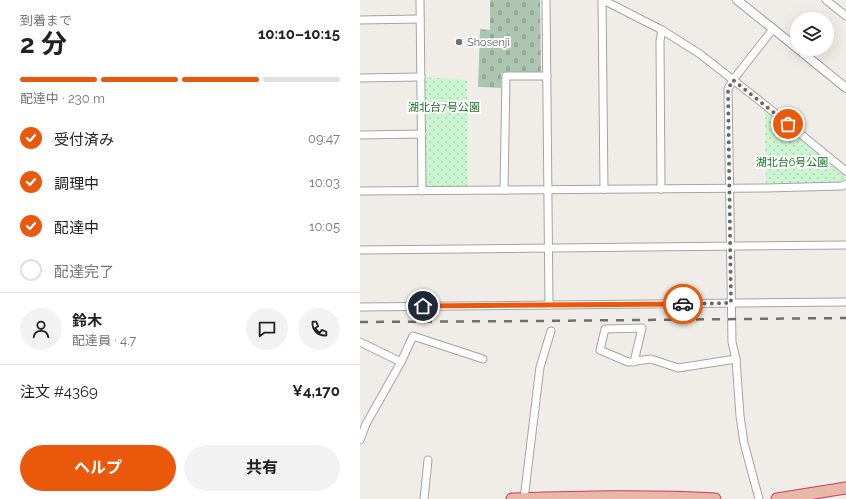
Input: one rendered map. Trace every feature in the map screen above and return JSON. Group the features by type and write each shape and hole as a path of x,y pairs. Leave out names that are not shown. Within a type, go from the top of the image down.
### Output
{"highway":[{"path":"777,499 846,488"},
{"path":"512,499 616,496 715,499"}],"street":[{"path":"420,0 422,191"},
{"path":"546,0 549,305"},
{"path":"604,189 602,0 662,30 700,54 846,171"},
{"path":"736,0 790,43"},
{"path":"826,0 846,16"},
{"path":"360,20 420,19"},
{"path":"759,499 744,443 740,416 736,359 732,342 728,89 733,80 773,29"},
{"path":"661,189 660,41 662,30"},
{"path":"806,56 846,88"},
{"path":"504,190 506,76 547,76"},
{"path":"360,78 421,77"},
{"path":"360,135 422,134"},
{"path":"360,192 730,188 842,186 846,184"},
{"path":"360,250 846,245"},
{"path":"360,307 846,302"},
{"path":"634,362 642,328 605,329 600,350 628,362 634,362 651,359 678,368 736,359"},
{"path":"524,499 540,370 551,331"},
{"path":"360,440 366,424 401,362 413,336 483,359"},
{"path":"360,342 401,362"},
{"path":"424,499 428,460"}],"green space":[{"path":"490,0 540,0 541,72 501,73 501,88 478,87 480,29 490,30"},
{"name":"湖北台7号公園","path":"421,77 467,80 468,190 422,191"},
{"name":"湖北台6号公園","path":"765,105 846,171 846,184 766,188"}],"railway":[{"path":"360,322 846,318"}],"way so far":[{"path":"683,304 731,303 728,89 733,80 788,124"}],"place":[{"name":"Shosenji","path":"459,42"}],"route":[{"path":"423,306 683,304"}]}
